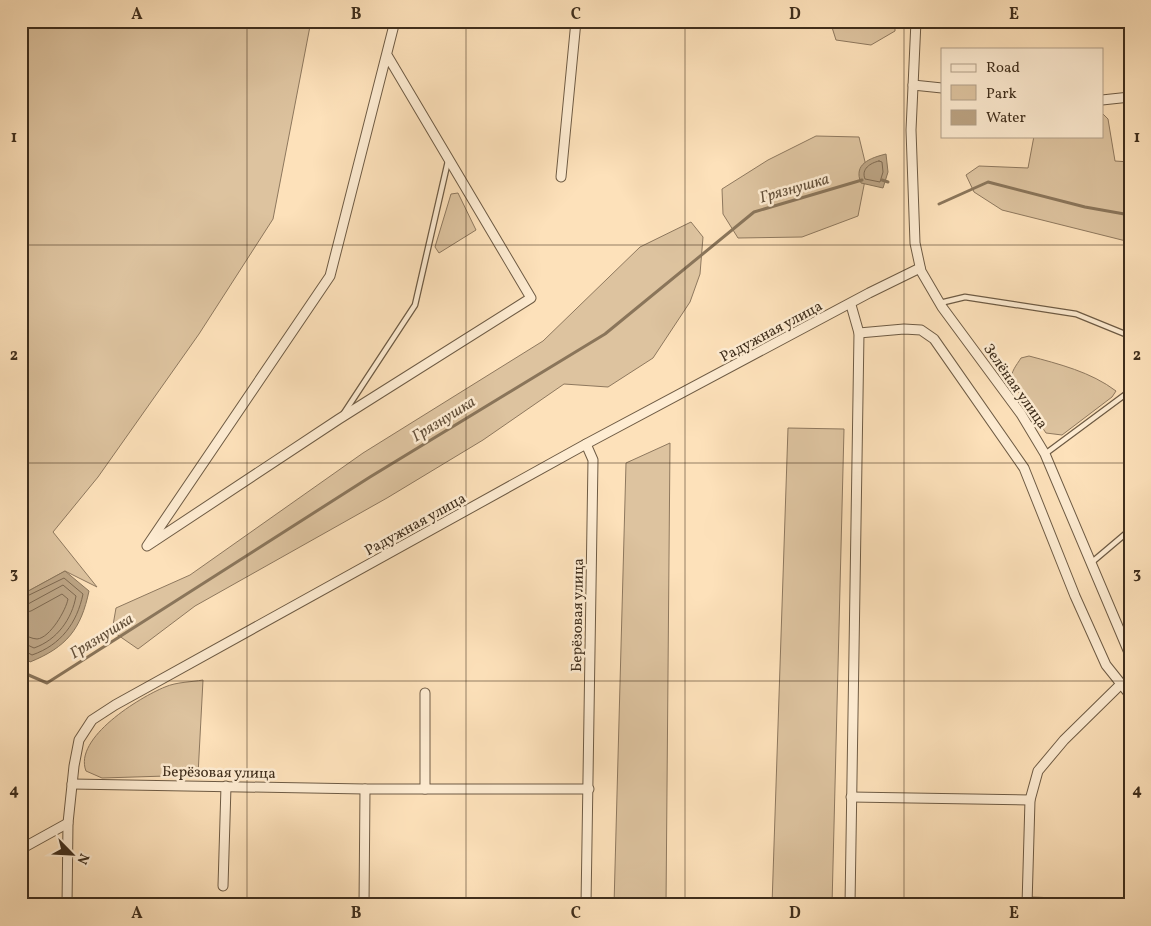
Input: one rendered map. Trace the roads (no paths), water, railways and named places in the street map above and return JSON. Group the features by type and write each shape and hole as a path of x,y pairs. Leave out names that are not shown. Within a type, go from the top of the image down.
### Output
{"street":[{"path":"387,55 531,298 339,419 147,546 330,276 395,21"},
{"path":"560,177 576,21"},
{"name":"Зелёная улица","path":"916,21 911,130 915,243 920,268 940,303 1021,414 1045,454 1130,655"},
{"path":"913,86 941,88"},
{"path":"1104,100 1130,97"},
{"name":"Радужная улица","path":"67,905 68,824 72,784 80,740 92,720 586,444 851,305 869,293 920,268"},
{"path":"850,905 859,333 851,305"},
{"path":"859,333 904,329 921,330 934,339 1024,468 1075,596 1106,665 1120,685 1130,694"},
{"name":"Берёзовая улица","path":"586,444 593,460 586,905"},
{"path":"1027,902 1030,800 1038,771 1064,740 1120,685"},
{"path":"424,789 425,693"},
{"name":"Берёзовая улица","path":"72,784 424,789 589,789"},
{"path":"223,886 226,786"},
{"path":"364,905 365,788"},
{"path":"851,797 1030,800"},
{"path":"21,850 68,824"}],"lane":[{"path":"339,419 414,305 449,159"},
{"path":"940,303 965,297 1076,314 1130,336"},
{"path":"1045,454 1130,392"},
{"path":"1091,563 1130,530"},
{"path":"1027,902 1130,903"}],"water":[{"path":"886,154 888,172 883,188 861,183 859,171 864,163"},
{"path":"65,571 89,591 82,616 77,626 63,643 54,650 30,662 21,652 21,595"}],"waterway":[{"name":"Грязнушка","path":"21,660 24,673 47,683 370,477 605,334 754,212 862,180"},
{"name":"Грязнушка","path":"882,180 888,182"},
{"name":"Грязнушка","path":"939,204 988,182 1085,207 1130,215"}]}
